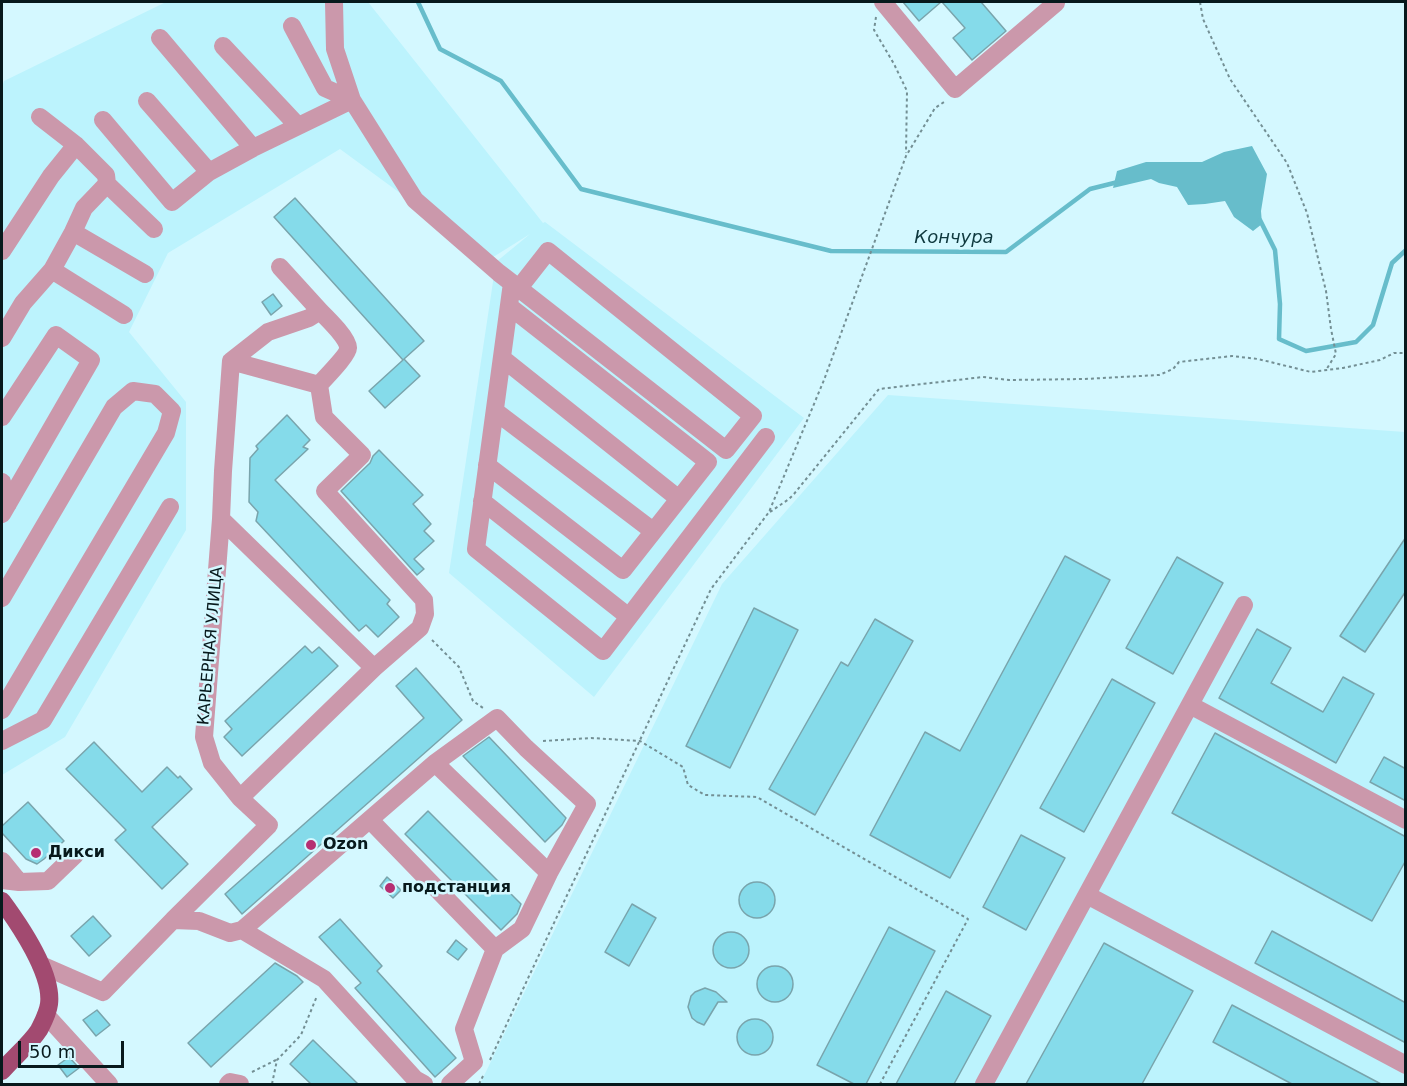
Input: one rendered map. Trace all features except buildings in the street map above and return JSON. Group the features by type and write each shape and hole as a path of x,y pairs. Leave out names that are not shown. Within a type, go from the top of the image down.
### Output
{"main road":[{"path":"2,901 41,965 48,989 49,1003 38,1031 2,1071"}],"lane":[{"path":"334,2 335,50 352,100 415,200 515,286 726,450 753,416 548,251 515,286 509,306 476,549 603,651 766,437"},
{"path":"883,2 955,89 1056,3 1054,2"},
{"path":"292,26 325,88 352,100"},
{"path":"160,38 254,148"},
{"path":"223,46 298,126"},
{"path":"103,120 172,202 209,171 352,100"},
{"path":"147,101 209,171"},
{"path":"40,117 76,145 106,175 107,184 153,230"},
{"path":"2,251 51,176 76,145"},
{"path":"2,338 23,303 52,270 84,208 107,184"},
{"path":"73,232 145,274"},
{"path":"240,798 420,627 425,614 424,600 325,491 362,455 324,417 319,385 349,348 347,341 280,267"},
{"path":"52,270 124,315"},
{"path":"487,465 624,570 708,462 509,306"},
{"path":"231,361 268,332 309,318 320,310"},
{"path":"2,417 56,335 91,360 4,509"},
{"path":"502,358 679,499"},
{"path":"231,361 319,385"},
{"name":"КАРЬЕРНАЯ УЛИЦА","path":"173,920 269,825 240,798 212,763 204,737 231,361"},
{"path":"2,598 114,407 133,391 155,394 172,411 166,433 2,710"},
{"path":"495,411 654,531"},
{"path":"2,482 4,509"},
{"path":"483,501 629,617"},
{"path":"2,741 44,720 170,507"},
{"path":"221,519 375,668"},
{"path":"984,1084 1244,605"},
{"path":"1190,705 1406,820"},
{"path":"41,965 103,992 173,920 199,921 230,933 242,930 435,763 497,718 587,804 549,873 522,929 495,949 464,1029 474,1062 450,1084"},
{"path":"435,763 549,873"},
{"path":"370,820 495,949"},
{"path":"2,861 10,881 48,881 75,855"},
{"path":"1087,895 1406,1065"},
{"path":"242,930 324,979 416,1079 424,1084"},
{"path":"46,1015 109,1084"}],"path":[{"path":"1200,2 1203,19 1230,79 1287,163 1307,213 1326,291 1336,354 1326,370"},
{"path":"489,1064 711,589 769,512 824,380 906,156 907,92 874,30"},
{"path":"769,512 794,494 879,389 983,377 1009,380 1159,375 1173,369 1179,362 1232,356 1258,359 1311,372 1343,368 1380,360 1394,353 1406,353"},
{"path":"420,627 459,667 473,700 497,718"},
{"path":"543,741 591,738 639,741 683,767 688,785 705,795 757,797 968,919 880,1084"},
{"path":"233,1084 277,1060 301,1035 324,979"},
{"path":"272,1084 277,1060"},
{"path":"479,1084 484,1074"}],"shaded area":[{"path":"166,2 368,2 543,223 545,222 804,418 594,697 449,573 496,262 530,234 490,259 340,149 168,253 129,332 186,402 186,530 65,737 2,775 2,87 4,81"},
{"path":"1252,146 1267,174 1261,211 1262,224 1253,231 1234,217 1225,201 1188,205 1177,187 1151,179 1113,188 1117,171 1146,162 1202,162 1224,152"},
{"path":"888,395 1405,432 1405,1084 480,1084 722,584"}],"waterway":[{"name":"Кончура","path":"418,2 440,49 501,81 581,189 831,251 1006,252 1090,189 1118,182"},
{"name":"Кончура","path":"1260,220 1275,250 1280,304 1279,339 1306,351 1356,342 1373,325 1392,263 1406,250"}],"place":[{"name":"Ozon","path":"311,845"},
{"name":"Дикси","path":"36,853"},
{"name":"подстанция","path":"390,888"}]}
